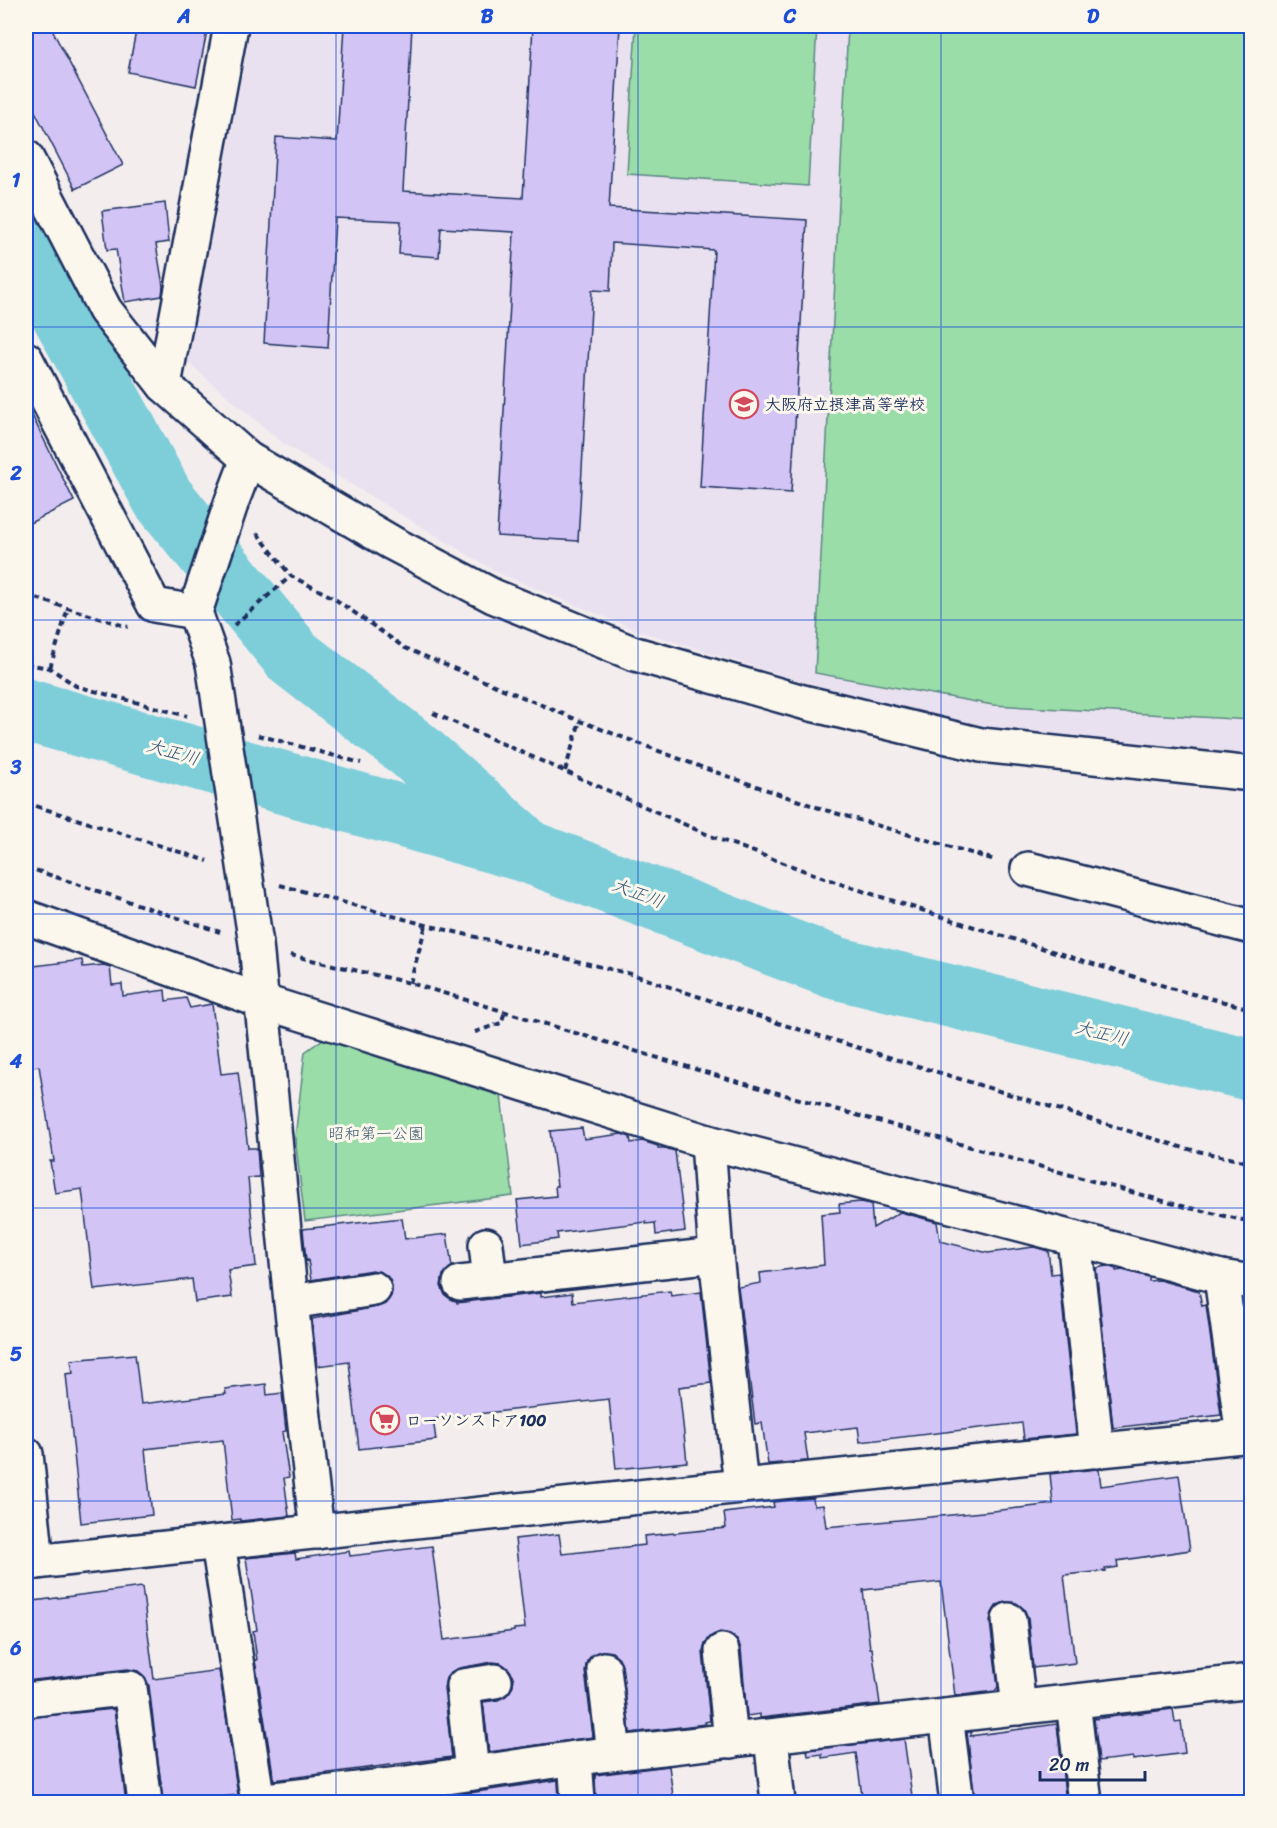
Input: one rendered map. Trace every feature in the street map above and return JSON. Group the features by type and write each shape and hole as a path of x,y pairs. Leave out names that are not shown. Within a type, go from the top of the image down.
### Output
{"street":[{"path":"164,385 231,26"},
{"path":"26,157 105,310 164,385 248,459 392,543 493,596 632,653 803,702 981,745 1251,774"},
{"path":"26,359 154,605 195,612"},
{"path":"248,459 233,496 195,612 213,663 256,944 291,1302 317,1532"},
{"path":"1028,869 1251,927"},
{"path":"26,917 261,1001 708,1142 1236,1279 1247,1436 741,1486 31,1562 26,1454"},
{"path":"708,1142 716,1255 741,1486"},
{"path":"1074,1238 1097,1451"},
{"path":"486,1245 475,1281 716,1255"},
{"path":"291,1302 374,1289"},
{"path":"218,1543 258,1802 401,1793 472,1773 575,1758 1251,1681"},
{"path":"1009,1620 1019,1708"},
{"path":"722,1651 731,1741"},
{"path":"604,1669 614,1754"},
{"path":"472,1773 463,1686 495,1681"},
{"path":"26,1701 130,1688 145,1803"},
{"path":"1073,1702 1085,1803"},
{"path":"946,1716 957,1803"},
{"path":"771,1737 778,1803"},
{"path":"575,1758 578,1803"}],"path":[{"path":"233,496 291,576 332,597 405,648 580,721 701,767 825,810 1028,869"},
{"path":"233,626 291,576"},
{"path":"26,595 120,625"},
{"path":"50,668 68,608"},
{"path":"433,713 713,837 838,883 968,926 1177,990 1251,1009"},
{"path":"564,771 580,721"},
{"path":"26,802 212,863"},
{"path":"26,867 280,952 410,983 740,1083 1185,1207 1251,1222"},
{"path":"278,884 426,925 631,974 778,1023 1184,1149 1251,1163"},
{"path":"410,983 426,925"},
{"path":"467,1034 501,1023 505,1012"}],"shaded area":[{"name":"大阪府立摂津高等学校","path":"251,26 1251,26 1251,759 982,728 807,683 639,631 500,574 284,444 188,363"}],"green space":[{"path":"636,26 817,26 808,186 627,174"},
{"path":"848,26 1251,26 1251,720 993,705 815,673"},
{"name":"昭和第一公園","path":"323,1039 393,1055 500,1087 513,1196 305,1221 295,1138 305,1052"}],"building":[{"path":"26,26 50,26 123,165 75,189 26,94"},
{"path":"137,26 208,26 196,86 128,72"},
{"path":"344,26 412,26 403,191 523,198 533,26 620,26 609,208 807,220 791,493 700,487 714,250 612,243 610,291 592,290 578,541 497,536 514,232 441,228 439,257 399,254 401,221 335,218 328,348 264,343 276,137 337,141"},
{"path":"165,203 169,242 156,244 163,286 162,296 125,302 116,249 107,250 102,211"},
{"path":"26,403 74,501 26,525"},
{"path":"82,960 83,967 104,965 110,967 112,985 122,984 123,996 165,990 166,1001 186,998 190,1008 212,1004 221,1074 238,1072 248,1148 257,1148 259,1177 248,1178 256,1266 228,1270 232,1297 195,1302 192,1279 94,1290 82,1189 55,1193 50,1161 54,1161 39,1066 26,1068 26,967"},
{"path":"582,1128 584,1139 622,1134 630,1137 631,1143 642,1141 658,1146 658,1148 675,1151 685,1231 656,1235 655,1223 646,1224 646,1222 557,1233 558,1239 522,1244 517,1200 556,1196 555,1186 557,1186 550,1131"},
{"path":"861,1202 871,1204 873,1228 900,1212 937,1222 940,1241 988,1253 1034,1247 1048,1251 1051,1274 1059,1273 1076,1434 1024,1439 1022,1423 860,1442 858,1427 804,1433 808,1461 768,1464 762,1423 755,1424 738,1287 761,1283 760,1273 824,1265 821,1214 840,1212 839,1204"},
{"path":"402,1218 405,1239 447,1234 452,1267 443,1275 441,1286 445,1295 457,1303 541,1293 541,1297 572,1293 573,1302 670,1291 671,1296 701,1292 711,1383 679,1387 687,1462 616,1469 609,1399 433,1419 436,1440 359,1449 349,1362 317,1366 312,1319 385,1304 391,1296 392,1286 388,1277 372,1270 311,1280 308,1260 306,1261 303,1229"},
{"path":"1107,1266 1116,1271 1123,1270 1149,1277 1149,1281 1159,1280 1199,1291 1202,1306 1206,1305 1221,1415 1113,1428 1096,1268"},
{"path":"135,1354 141,1404 226,1394 225,1389 266,1384 267,1395 282,1393 286,1431 282,1432 289,1477 284,1478 289,1516 232,1520 223,1440 145,1449 152,1515 81,1523 66,1374 73,1373 71,1360"},
{"path":"1097,1469 1101,1486 1179,1475 1190,1550 1117,1561 1118,1567 1105,1569 1106,1571 1064,1575 1075,1663 1033,1668 1028,1618 1024,1609 1016,1603 1006,1602 997,1605 990,1622 998,1687 995,1691 955,1696 941,1582 863,1590 880,1704 760,1718 760,1714 747,1716 741,1649 738,1641 730,1634 720,1632 711,1636 705,1643 703,1652 710,1721 705,1722 706,1724 630,1733 622,1666 619,1658 612,1652 601,1651 593,1654 587,1661 585,1671 593,1737 489,1752 483,1702 498,1700 506,1696 512,1688 514,1679 509,1669 501,1663 492,1662 460,1668 451,1672 446,1678 444,1688 452,1757 274,1780 255,1660 257,1660 253,1631 257,1630 246,1558 295,1553 296,1559 349,1551 350,1556 432,1546 444,1640 525,1628 515,1539 559,1534 562,1554 645,1545 644,1536 726,1528 724,1513 774,1507 773,1502 813,1498 814,1506 823,1505 826,1527 1053,1504 1050,1474"},
{"path":"142,1587 154,1679 219,1670 238,1795 194,1800 195,1803 163,1803 149,1686 145,1677 138,1671 128,1669 26,1681 26,1602"},
{"path":"114,1709 126,1803 28,1803 26,1718"},
{"path":"1173,1709 1175,1722 1181,1721 1185,1753 1133,1760 1133,1757 1099,1761 1094,1719"},
{"path":"1057,1724 1066,1803 975,1803 967,1732 972,1732 970,1736"},
{"path":"904,1739 913,1803 863,1803 856,1753 822,1758 822,1754 808,1756 807,1750"},
{"path":"669,1766 674,1803 596,1803 595,1775"},
{"path":"558,1780 559,1803 416,1803 415,1801"}],"waterway":[{"path":"26,247 163,498 294,658 412,749 517,841"},
{"name":"大正川","path":"26,710 529,852 836,968 1252,1070"}],"place":[{"name":"大阪府立摂津高等学校","path":"744,404"},
{"name":"ローソンストア100","path":"385,1420"}]}
